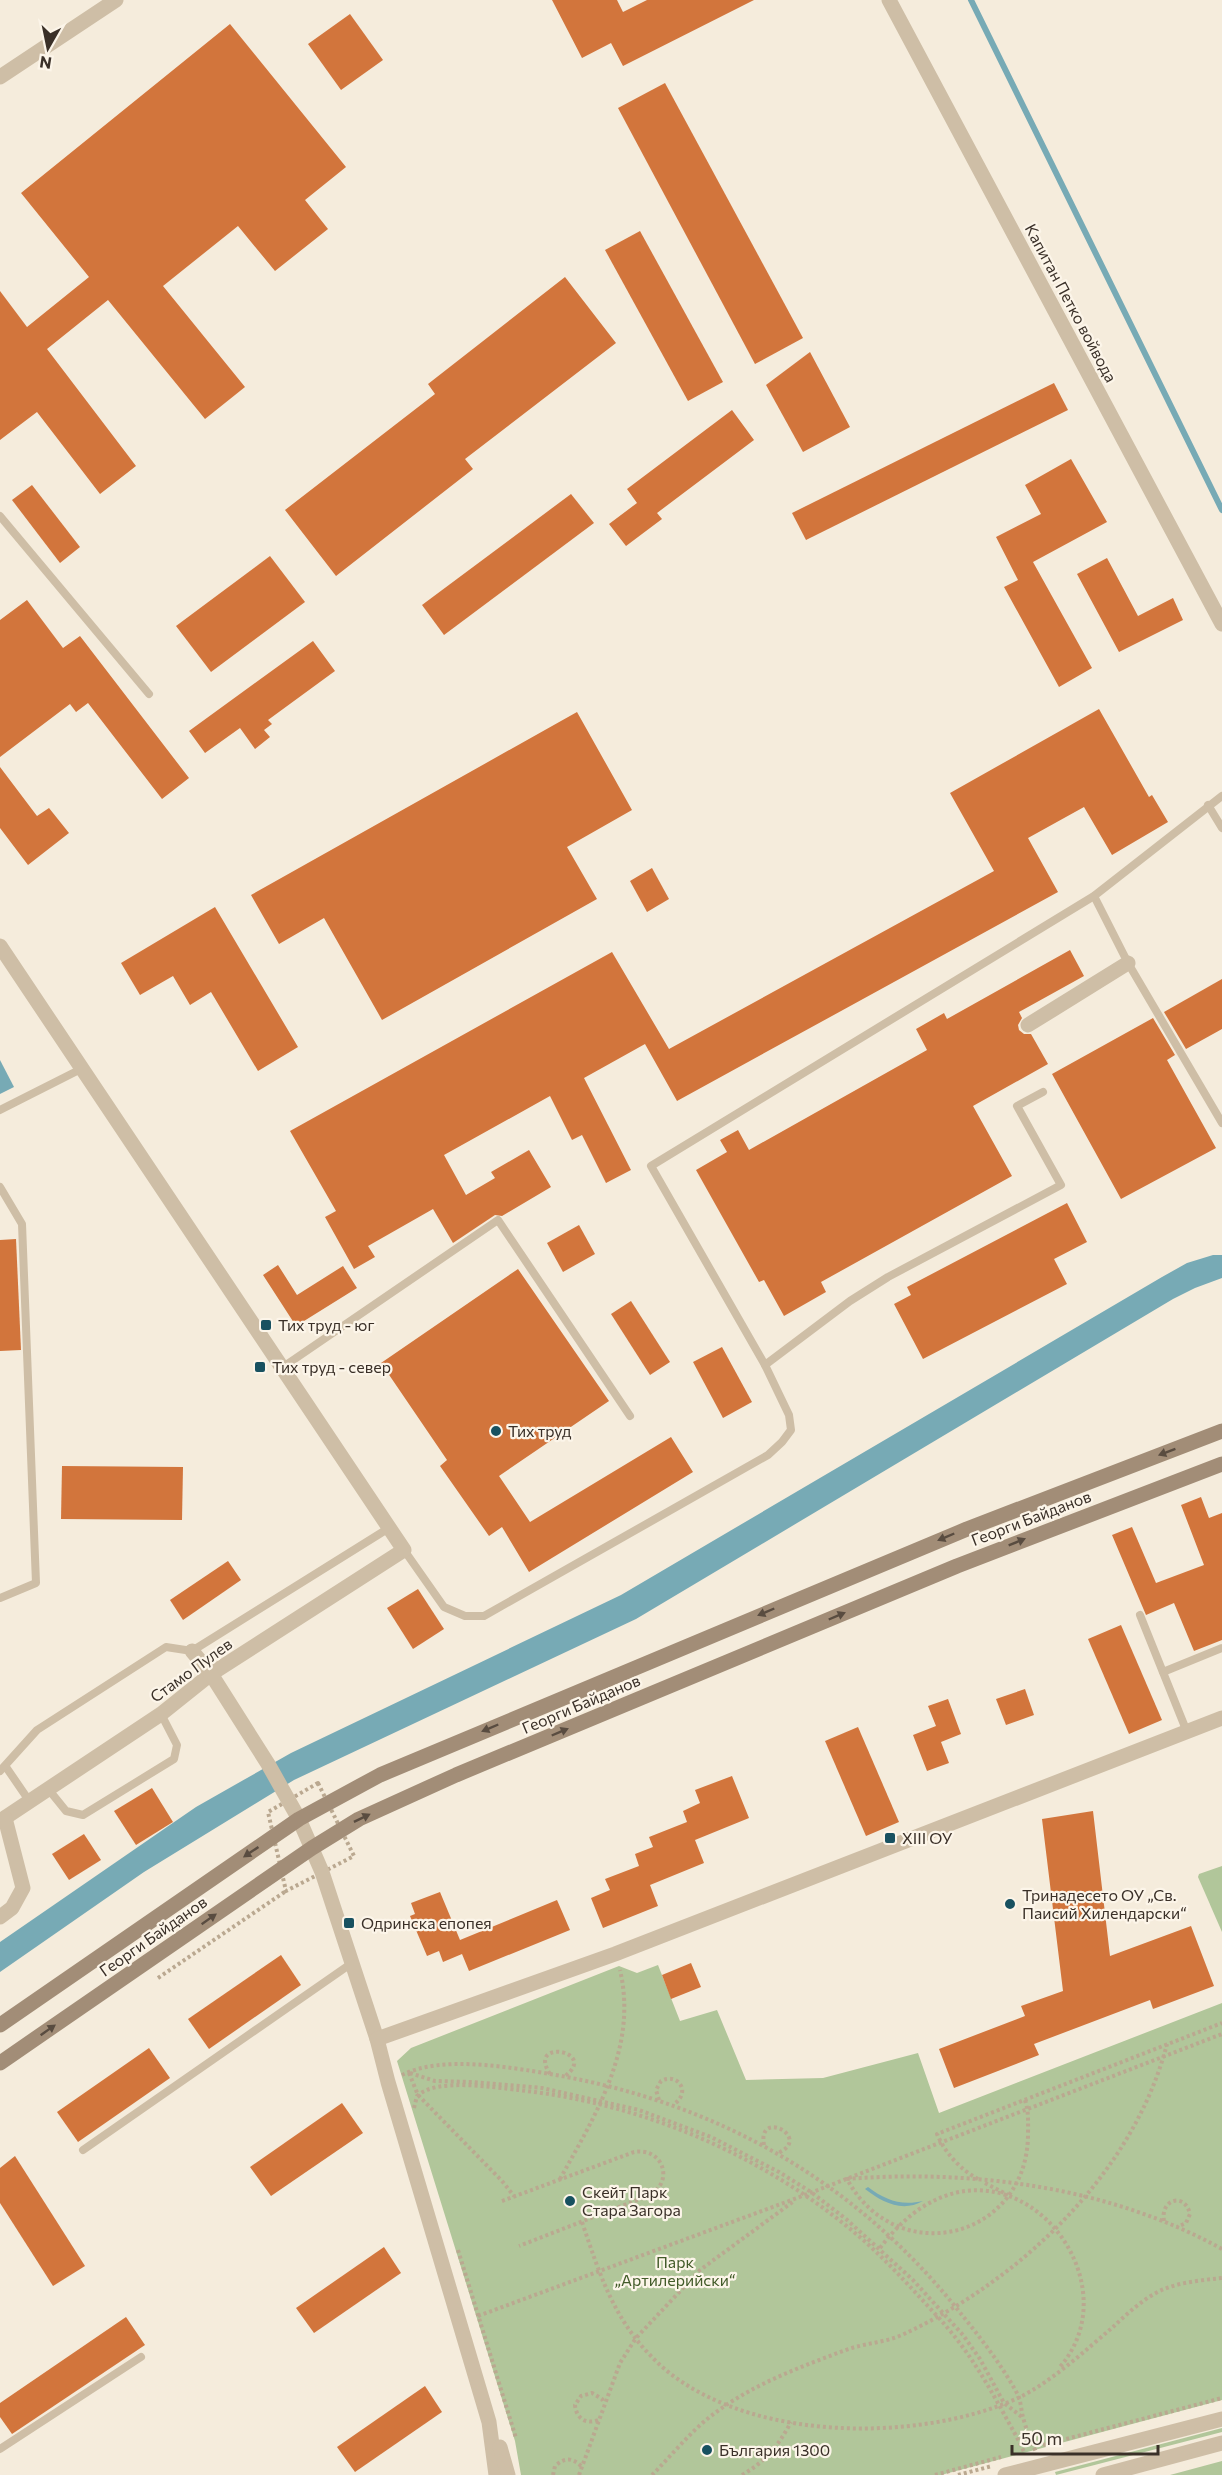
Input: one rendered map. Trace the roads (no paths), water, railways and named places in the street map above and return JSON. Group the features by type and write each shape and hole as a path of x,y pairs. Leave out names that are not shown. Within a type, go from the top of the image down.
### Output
{"main road":[{"name":"Георги Байданов","path":"0,2025 299,1819 380,1775 967,1529 1222,1431"},
{"name":"Георги Байданов","path":"0,2063 341,1828 467,1771 957,1566 1222,1464"}],"street":[{"path":"2,72 116,0"},
{"name":"Капитан Петко войвода","path":"889,0 1222,624"},
{"path":"0,946 404,1550"},
{"path":"1028,1025 1128,963"},
{"name":"Стамо Пулев","path":"2,1820 161,1714 211,1674 404,1550"},
{"path":"192,1651 211,1674 268,1764 299,1819 312,1848 377,2039 489,2422 496,2475"},
{"path":"377,2039 615,1954 1187,1732 1221,1722"},
{"path":"0,1917 12,1908 23,1888 2,1820"},
{"path":"1005,2475 1222,2419"},
{"path":"489,2422 502,2450 508,2475"},
{"path":"1103,2475 1222,2443"}],"lane":[{"path":"0,516 149,694"},
{"path":"404,1550 444,1607 465,1616 484,1616 768,1455 791,1430 789,1415 765,1365 651,1166 1094,896 1222,796"},
{"path":"1208,805 1222,828"},
{"path":"1094,896 1128,963 1222,1123"},
{"path":"0,1110 83,1068"},
{"path":"765,1365 850,1301 888,1277 1061,1185 1017,1106 1043,1092"},
{"path":"0,1187 22,1224 36,1583 0,1598"},
{"path":"283,1367 498,1220 630,1416"},
{"path":"30,1802 3,1769 37,1730 166,1647 192,1651 390,1527"},
{"path":"1140,1615 1187,1732"},
{"path":"1163,1672 1222,1648"},
{"path":"49,1790 66,1810 83,1815 174,1759 177,1744 161,1714"},
{"path":"83,2150 352,1963"},
{"path":"0,2449 141,2357"}],"water":[{"path":"0,1060 14,1087 0,1094"},
{"path":"1213,1255 1222,1255 1222,1278 1173,1299 636,1619 294,1780 144,1872 0,1972 0,1942 196,1807 291,1753 621,1595 1162,1277 1187,1263"},
{"path":"868,2187 894,2201 908,2203 923,2201 900,2206 878,2198 865,2189"}],"waterway":[{"path":"971,0 1222,510"}],"place":[{"name":"Тих труд - юг","path":"266,1325"},
{"name":"Тих труд - север","path":"260,1367"},
{"name":"Тих труд","path":"496,1431"},
{"name":"XIII ОУ","path":"890,1838"},
{"name":"Тринадесето ОУ „Св. Паисий Хилендарски“","path":"1010,1904"},
{"name":"Одринска епопея","path":"349,1923"},
{"name":"Скейт Парк Стара Загора","path":"570,2201"},
{"name":"България 1300","path":"707,2450"}],"park label":[{"name":"Парк „Артилерийски“","path":"675,2271"}]}
